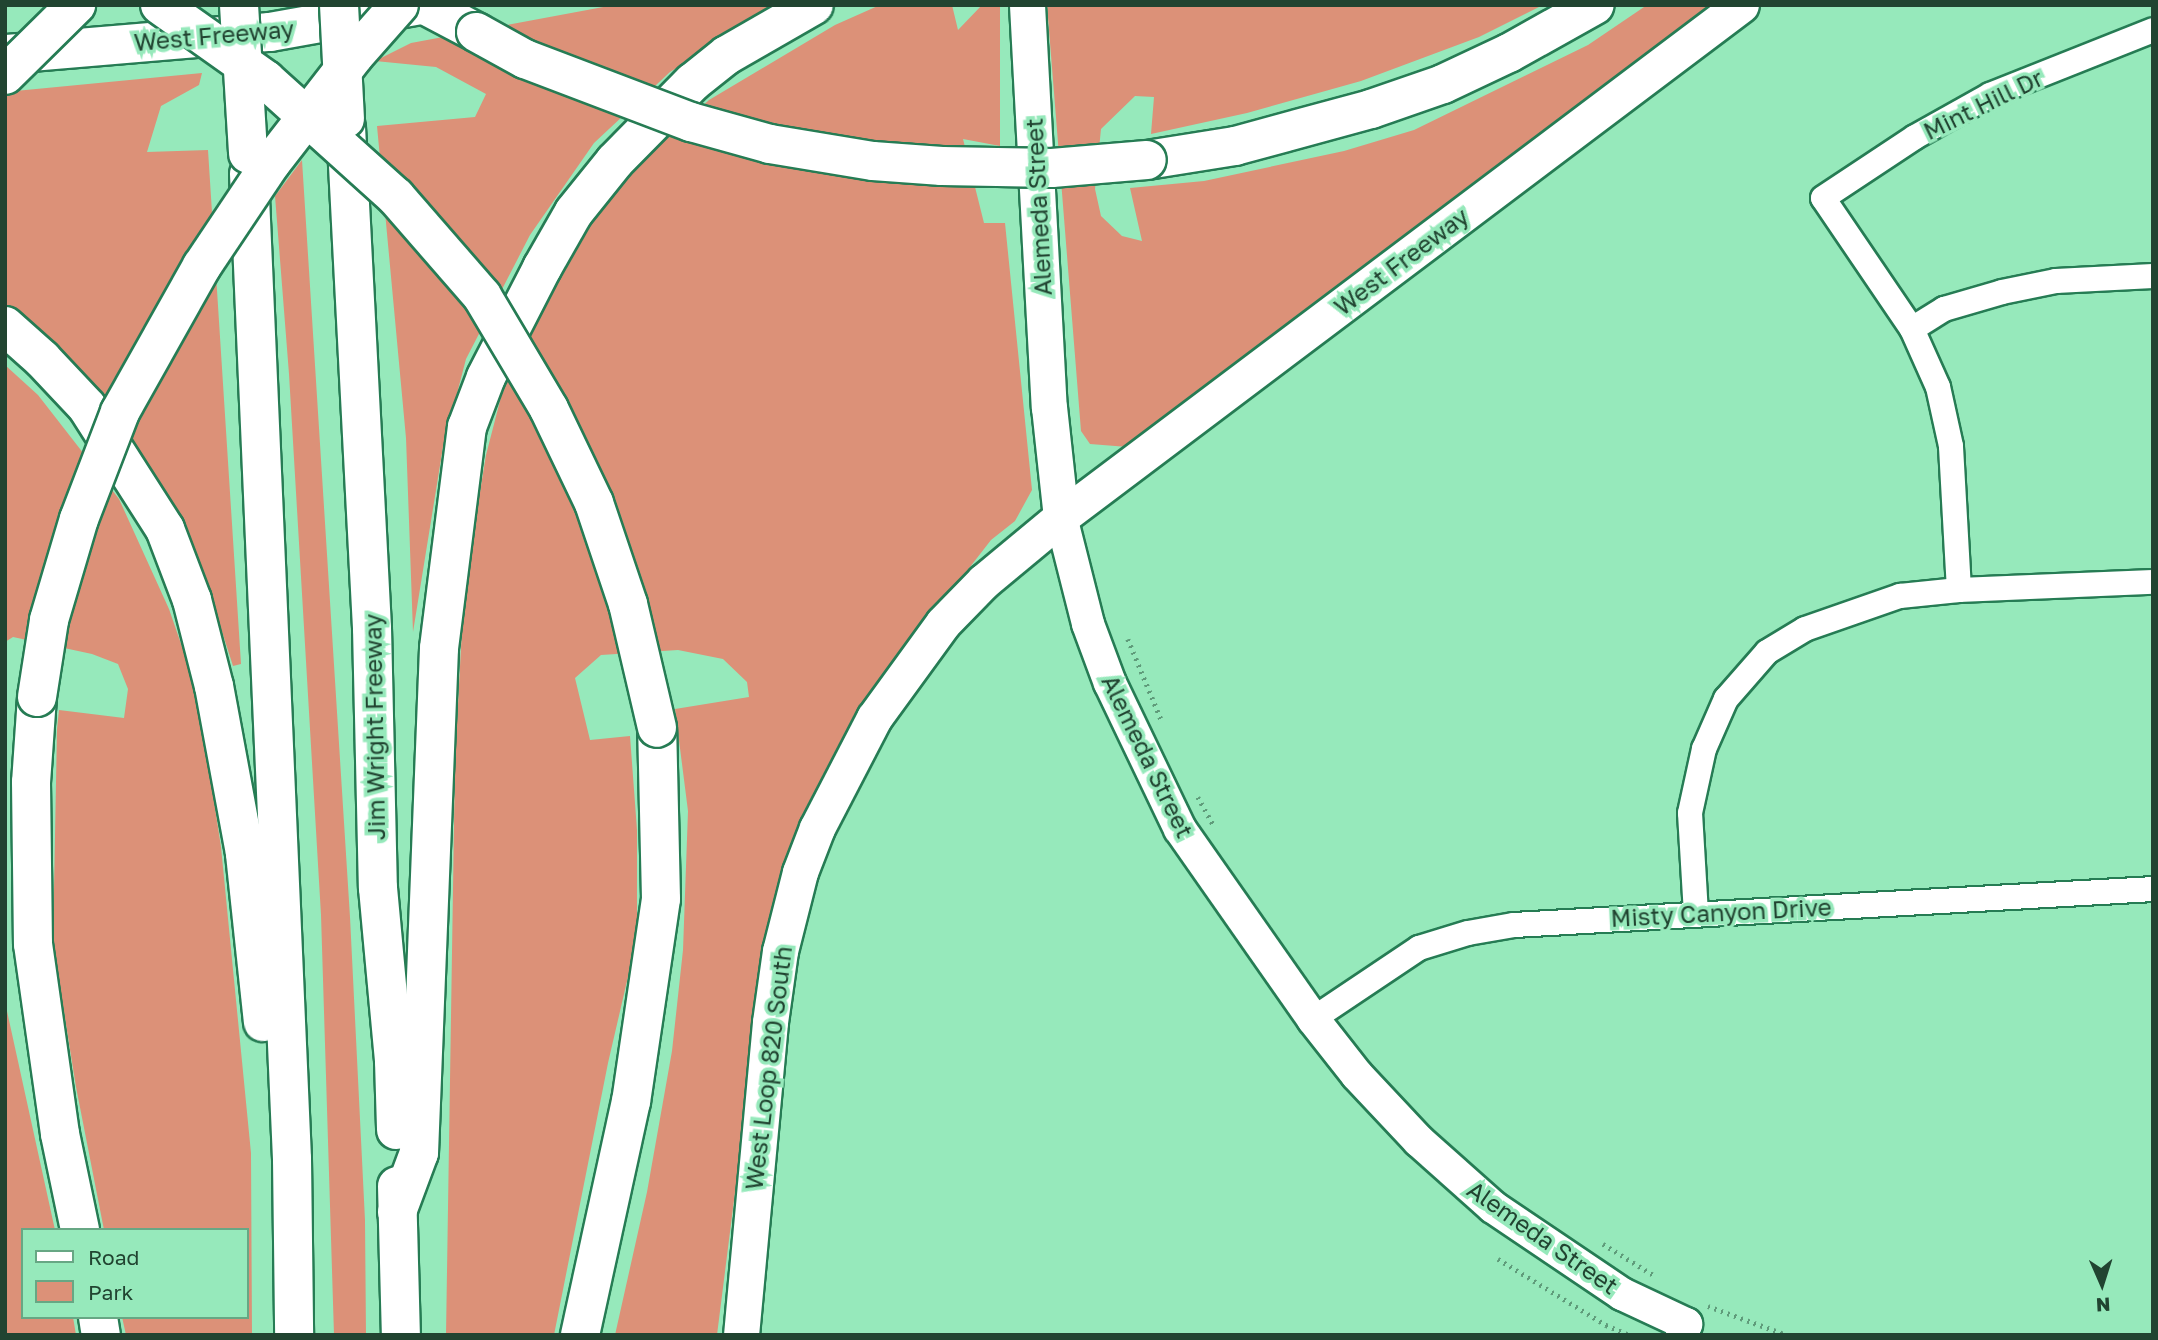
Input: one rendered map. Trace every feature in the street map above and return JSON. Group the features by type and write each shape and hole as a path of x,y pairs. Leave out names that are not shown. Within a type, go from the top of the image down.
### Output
{"highway":[{"path":"5,75 76,5"},
{"path":"160,5 266,80 396,197 482,296 549,409 594,503 628,604 657,728 661,899 631,1102 580,1335"},
{"path":"239,5 248,154 292,1159 294,1335"},
{"name":"Jim Wright Freeway","path":"340,5 372,628 378,888 394,1060 401,1335"},
{"path":"80,1228 58,1122 33,944 31,782 37,697 53,607 79,519 120,412 202,266 264,174 354,56 399,5"},
{"path":"423,5 525,59 691,122 769,144 873,161 942,166 1052,168 1147,160 1235,146 1371,109 1443,84 1509,53 1595,5"},
{"name":"West Freeway","path":"5,54 270,32 423,5"},
{"path":"397,1212 419,1153 439,648 467,427 486,377 542,268 574,212 615,161 694,82 727,55 814,5"},
{"path":"5,326 42,359 88,407 164,529 192,600 214,686 245,854 270,1090 292,1159"}],"main road":[{"name":"Alemeda Street","path":"1027,5 1049,407 1061,517"},
{"name":"West Freeway","path":"1061,517 1741,5"},
{"name":"West Loop 820 South","path":"741,1335 770,1022 780,951 800,872 817,828 874,718 943,624 984,581 1061,517"}],"street":[{"name":"Mint Hill Dr","path":"1912,329 1823,198 1915,137 1990,95 2153,30"},
{"path":"1959,590 1951,446 1938,387 1912,329 1944,309 2002,292 2056,281 2153,276"},
{"name":"Alemeda Street","path":"1061,517 1088,624 1110,683 1180,829 1313,1019 1357,1075 1419,1141 1493,1207 1622,1294 1695,1324"},
{"path":"1696,914 1690,813 1704,749 1727,699 1767,652 1805,629 1900,597 1959,590 2153,582"},
{"name":"Misty Canyon Drive","path":"1313,1019 1419,948 1468,933 1573,919 2153,889"}],"path":[{"path":"1128,639 1165,728"},
{"path":"1193,787 1217,829"},
{"path":"1591,1237 1658,1278"},
{"path":"1498,1259 1606,1325 1629,1335"},
{"path":"1695,1324 1787,1335"}],"green space":[{"path":"614,5 775,5 670,72 594,143 530,235 466,359 443,447 413,632 406,438 377,126 475,117 486,94 436,67 375,61 411,43"},
{"path":"880,5 952,5 958,30 982,5 1000,5 1000,146 963,139 984,223 1005,223 1032,490 1015,521 991,540 854,716 803,818 766,947 717,1335 615,1335 647,1192 672,1051 683,950 688,811 675,709 749,697 747,682 723,659 678,650 601,655 575,678 590,740 630,736 637,830 637,938 608,1063 554,1335 446,1335 455,761 464,591 486,455 501,397 535,316 581,236 640,163 709,100 835,25"},
{"path":"1047,5 1543,5 1479,37 1361,81 1247,113 1151,134 1154,97 1135,96 1101,129 1095,189 1101,216 1122,236 1142,241 1130,188 1204,181 1344,151 1414,130 1588,45 1647,5 1715,5 1128,447 1090,444 1081,431"},
{"path":"202,73 199,85 161,106 147,152 208,150 241,664 233,666 209,591 180,521 93,385 5,304 5,92"},
{"path":"302,160 350,917 365,1220 366,1335 334,1335 321,915 289,374 275,196"},
{"path":"5,365 38,395 119,499 169,609 197,690 221,847 251,1153 252,1335 126,1335 122,1319 248,1319 248,1228 104,1228 76,1087 53,943 57,729 59,710 124,718 128,689 118,664 92,654 13,637 5,642"},
{"path":"5,1002 55,1228 21,1228 21,1319 73,1319 76,1335 5,1335"}]}
